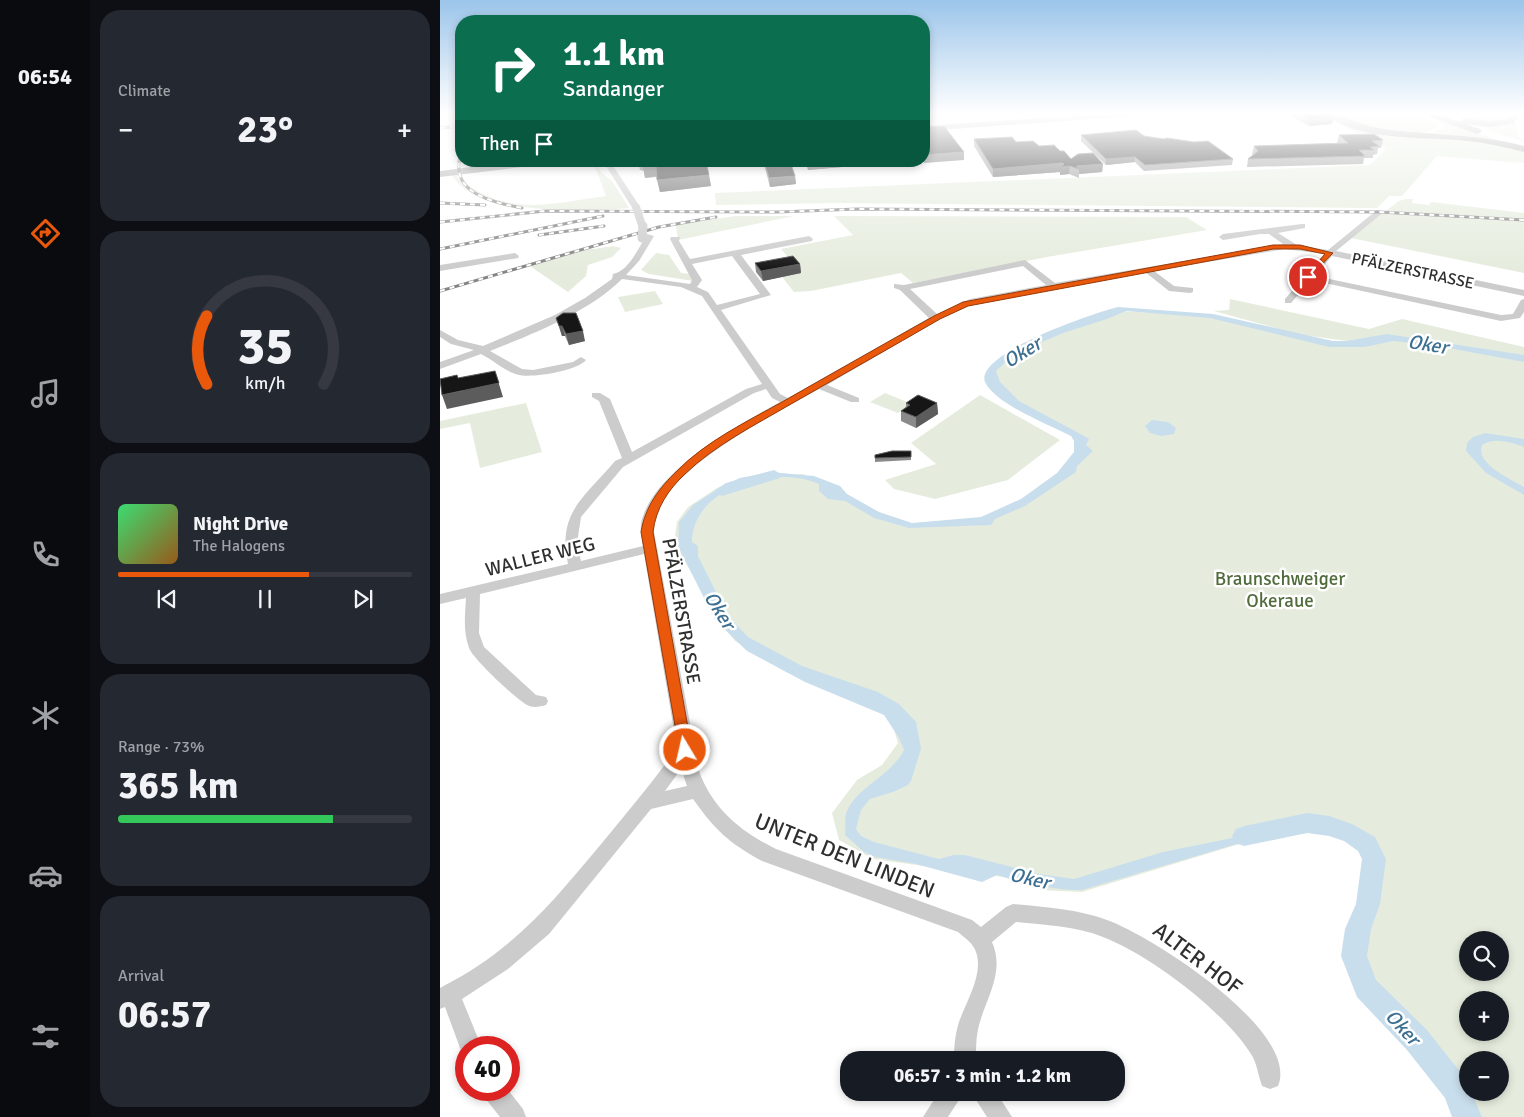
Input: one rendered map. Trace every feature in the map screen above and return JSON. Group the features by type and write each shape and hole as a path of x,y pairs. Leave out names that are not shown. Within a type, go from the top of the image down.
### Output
{"main road":[{"path":"440,173 484,167"},
{"path":"440,173 493,167"}],"street":[{"path":"611,167 645,212 643,223 646,237"},
{"path":"450,356 577,307 617,276 646,237 645,212 618,167"},
{"path":"1288,300 1330,253 1380,212"},
{"path":"1223,237 1260,231 1271,232 1302,226"},
{"path":"1271,232 1293,246"},
{"path":"677,238 674,239 697,280 692,287"},
{"path":"687,262 809,239"},
{"name":"PFÄLZERSTRASSE","path":"685,750 666,631 649,549 647,532 649,516 654,504 671,482 711,448 937,317 973,301 1258,249 1293,246 1524,293"},
{"path":"716,308 766,295 735,255 736,253"},
{"path":"440,268 468,267 515,256"},
{"path":"937,317 931,315 899,287 1025,263 1054,286"},
{"path":"1146,270 1172,290 1190,290"},
{"path":"440,363 571,304 617,276 672,282 692,287 705,294 776,396 788,402"},
{"path":"1308,277 1496,318 1517,316 1524,302"},
{"path":"440,327 467,340 523,373 576,364 581,360"},
{"path":"440,333 455,342 477,346"},
{"path":"440,363 458,347 455,342"},
{"path":"576,566 570,543 575,516 619,464 750,391 769,385"},
{"path":"818,385 855,400"},
{"path":"596,395 604,399 628,458"},
{"name":"WALLER WEG","path":"440,599 649,549"},
{"path":"472,592 472,633 477,649 504,677 532,701 540,701"},
{"path":"464,1036 445,996 490,970 535,934 554,915 645,803 685,750"},
{"name":"UNTER DEN LINDEN","path":"685,750 697,791 720,822 748,844 789,863 964,926 981,938"},
{"path":"645,803 697,791"},
{"name":"ALTER HOF","path":"981,938 1013,914 1077,920 1123,935 1152,951 1227,1011 1258,1044 1267,1060 1270,1078"},
{"path":"963,1051 966,1030 986,976 989,960 987,950 981,938"},
{"path":"502,1101 515,1117"},
{"path":"934,1117 946,1101"},
{"path":"989,1101 1001,1117"}],"green space":[{"path":"1344,166 1428,166 1402,196 1389,196 1377,208 835,203 716,205 715,193"},
{"path":"595,167 598,167 602,173 612,181 629,208 561,210 506,204 482,198 464,188 452,175 458,175 457,177 476,190 511,203 528,205 546,204 606,196"},
{"path":"1413,199 1412,203 1429,205 1431,202 1524,213 1524,219 1386,211 1399,201"},
{"path":"1383,213 1524,221 1524,273 1351,238"},
{"path":"735,216 794,216 678,240 676,225"},
{"path":"834,216 1186,217 1207,230 1047,257 913,283 901,273 811,291 794,292 782,277 802,273 781,249 853,235"},
{"path":"613,246 621,248 612,257 588,265 586,276 568,292 527,264 585,247 594,249"},
{"path":"656,253 669,255 681,273 691,274 693,281 649,274 641,270"},
{"path":"655,291 663,304 625,312 618,297"},
{"name":"Braunschweiger Okeraue","path":"1230,299 1369,329 1402,319 1524,347 1524,1117 1462,1117 1452,1090 1362,990 1345,942 1367,903 1371,860 1364,846 1331,829 1236,845 1082,892 1041,890 1003,877 873,859 839,840 832,813 857,780 882,765 898,743 889,713 786,672 735,641 719,620 674,543 677,522 688,507 717,488 740,478 803,474 877,513 911,524 980,519 1022,501 1056,477 1079,452 1076,437 1007,402 993,371 1006,357 1042,338 1118,311 1214,316 1319,341 1347,341 1297,334 1214,311 1229,310"},
{"path":"885,393 912,404 898,413 870,402"},
{"path":"980,395 1060,440 1008,480 935,499 894,489 885,480 936,464 911,443"},
{"path":"526,403 542,452 480,468 470,423 440,429 440,421"}],"water":[{"path":"1118,307 1213,314 1333,341 1347,341 1387,334 1524,355 1524,362 1443,347 1433,352 1424,351 1412,343 1393,341 1365,347 1329,347 1210,318 1126,311 1063,333 1033,346 1011,357 996,371 1000,382 1019,401 1089,439 1086,445 1093,451 1077,466 1076,472 1025,506 995,519 991,525 909,528 874,518 845,501 828,499 819,491 819,484 801,478 760,479 739,485 721,494 706,507 696,523 692,542 698,546 698,556 728,616 748,637 802,666 878,692 899,704 916,722 921,749 911,781 908,785 893,792 870,799 861,810 856,829 861,836 874,842 939,859 954,855 965,855 1039,874 1074,879 1163,852 1307,823 1082,890 1050,887 997,875 982,882 916,864 875,857 864,852 845,835 846,813 852,802 898,759 904,750 899,738 884,715 805,682 747,651 715,620 678,546 679,522 693,505 721,487 740,478 770,472 814,476 840,486 847,494 879,512 912,523 981,517 1021,499 1057,473 1074,452 1074,441 1071,436 1024,413 1000,398 985,382 987,371 998,359 1017,347 1064,325"},
{"path":"1152,420 1168,422 1176,428 1174,434 1161,436 1150,433 1145,426"},
{"path":"1485,433 1524,439 1524,447 1508,442 1492,441 1482,445 1481,452 1489,465 1524,487 1524,495 1486,473 1466,451 1467,443 1473,437"}],"building":[{"path":"991,166 1026,166 993,169"},
{"path":"656,167 707,167 709,175 657,180"},
{"path":"766,167 792,167 795,176 769,178"},
{"path":"793,256 800,264 761,271 755,263"},
{"path":"563,313 576,313 583,331 566,334 562,326 559,326 556,318"},
{"path":"495,371 499,383 442,395 440,379 457,375 458,378"},
{"path":"918,395 937,403 916,417 901,411 910,405 906,403"},
{"path":"892,451 911,451 911,457 875,458 875,455"}],"waterway":[{"name":"Oker","path":"722,491 732,486 774,475"},
{"name":"Oker","path":"1244,836 1307,823 1329,826 1352,834 1367,844 1374,859 1368,904 1358,929 1354,956 1366,988 1417,1040 1455,1088 1467,1117"}],"railway":[{"path":"459,167 461,178 475,193 486,199 522,208"},
{"path":"440,203 485,205"},
{"path":"440,222 545,211 779,212 857,209 1380,212 1524,220"},
{"path":"440,249 603,216"},
{"path":"440,291 659,227 716,217"},
{"path":"539,235 604,226"}],"route":[{"path":"685,750 666,631 647,532 649,516 654,504 671,482 711,448 937,317 966,304 983,299 1273,247 1300,247 1330,253 1308,277"}]}
